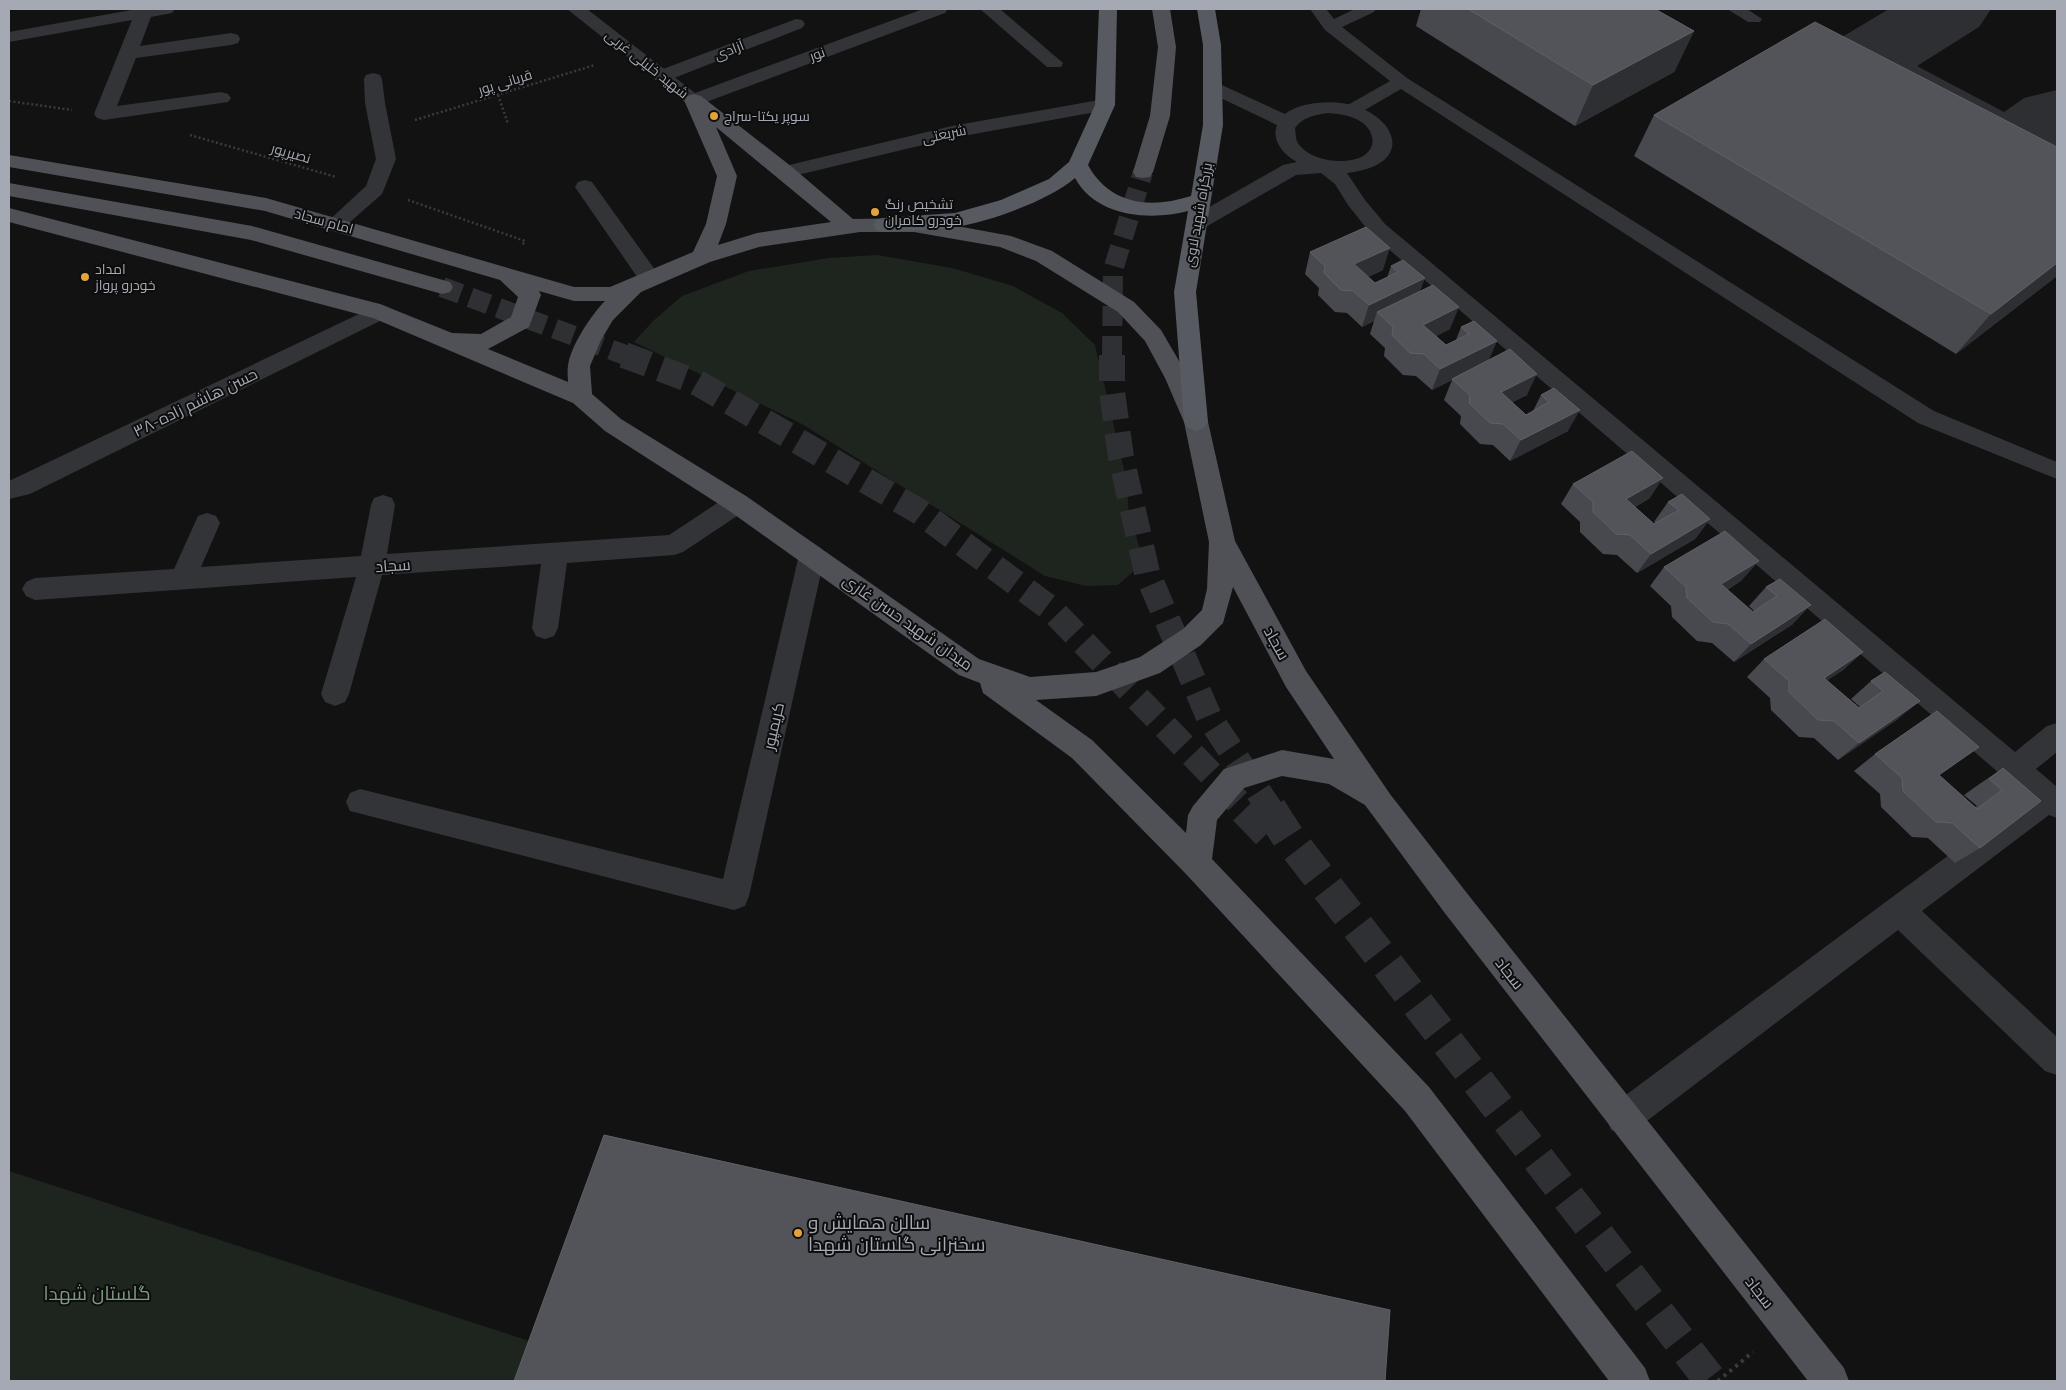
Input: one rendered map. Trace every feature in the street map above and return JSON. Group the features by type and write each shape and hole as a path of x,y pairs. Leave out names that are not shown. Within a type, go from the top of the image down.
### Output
{"highway":[{"path":"883,225 956,220 1008,205 1056,184 1078,165 1105,105 1108,9"},
{"name":"بزرگراه شهید لاوی","path":"1196,422 1185,292 1213,125 1212,45 1206,9"},
{"path":"1078,165 1083,178 1092,190 1106,199 1124,206 1164,210 1184,207 1201,200"}],"main road":[{"path":"1143,172 1161,106 1168,47 1161,9"},
{"path":"694,100 785,172 849,227"},
{"path":"694,100 727,176 716,224 702,257"},
{"name":"امام سجاد","path":"9,160 266,205 574,294 610,294 641,283"},
{"path":"9,189 252,233 442,287"},
{"path":"9,215 380,312 444,341 581,397"},
{"name":"میدان شهید حسن غازی","path":"914,225 1004,241 1044,256 1126,307 1154,336 1177,378 1196,422 1222,542 1220,589 1214,615 1192,637 1150,665 1096,684 1030,689 969,668 737,503 613,424 581,397 579,366 590,339 606,315 641,283 702,257 757,240 849,227 914,225"},
{"path":"444,341 484,342 521,322 530,295 508,276"},
{"name":"سجاد","path":"1222,542 1296,679 1380,803 1623,1118 1831,1381"},
{"path":"969,668 1082,750 1197,864 1417,1099 1632,1381"},
{"path":"1197,864 1203,815 1234,778 1282,763 1335,772 1380,803"}],"street":[{"path":"9,37 84,16 144,13 166,9"},
{"name":"شهید خلیلی غربی","path":"576,9 694,100"},
{"name":"نور","path":"694,100 939,9"},
{"path":"989,9 1054,63"},
{"path":"144,13 104,114 221,98"},
{"name":"آزادی","path":"662,76 796,24"},
{"path":"128,53 231,39"},
{"path":"335,224 375,189 386,160 375,103 374,80"},
{"path":"1213,87 1288,123"},
{"name":"شریعتی","path":"785,172 952,132 1105,105"},
{"path":"1197,223 1290,170 1304,166 1323,165 1356,166 1370,161 1379,153 1384,144 1382,134 1366,116 1352,110 1321,107 1295,115 1288,123 1285,133 1288,142 1295,152 1307,160 1323,165 1340,176 1352,196 1378,228 2053,801 1899,910 1623,1118"},
{"path":"585,187 641,283"},
{"name":"۳۸-حسن هاشم زاده","path":"9,490 21,487 380,312"},
{"name":"سجاد","path":"35,589 674,545 737,503"},
{"path":"335,694 372,566 383,505"},
{"path":"183,579 207,523"},
{"path":"545,628 555,553"},
{"name":"کریمپور","path":"360,802 734,896 812,555"},
{"path":"2015,769 2057,735"},
{"path":"1899,910 2057,1059"}],"lane":[{"path":"1318,9 1331,26 1401,82 1926,417 2057,471"},
{"path":"1331,26 1368,9"},
{"path":"1735,9 1754,19"},
{"path":"1352,110 1401,82"}],"path":[{"name":"قربانی پور","path":"381,130 634,54"},
{"path":"498,95 508,124"},
{"path":"9,101 104,114"},
{"name":"نصیرپور","path":"189,135 375,189 525,241 508,276"}],"green space":[{"path":"877,255 952,268 1013,286 1062,313 1095,345 1126,478 1129,514 1144,562 1118,585 1086,586 1045,576 802,424 634,342 652,322 682,296 749,271 829,258"},
{"name":"گلستان شهدا","path":"9,1171 532,1342 519,1381 9,1381"}],"building":[{"path":"1468,9 1655,9 1694,31 1593,85"},
{"path":"1815,22 2057,147 2057,263 1991,314 1654,115"},
{"path":"1366,227 1390,248 1354,264 1375,283 1398,272 1391,266 1403,260 1425,278 1369,305 1353,291 1341,290 1324,273 1325,266 1310,252"},
{"path":"1433,285 1459,307 1423,325 1446,345 1469,334 1461,327 1474,321 1497,341 1440,369 1424,354 1410,353 1392,335 1393,327 1377,312"},
{"path":"1510,349 1537,374 1501,392 1526,415 1549,402 1541,395 1554,388 1580,410 1521,440 1503,424 1490,423 1469,403 1470,395 1452,379"},
{"path":"1632,451 1663,478 1626,499 1654,524 1679,510 1668,502 1682,494 1710,519 1651,554 1630,535 1616,534 1593,512 1593,502 1573,484"},
{"path":"1725,531 1759,561 1721,584 1753,612 1777,596 1766,587 1780,579 1811,605 1751,644 1728,624 1713,622 1687,598 1686,587 1664,567"},
{"path":"1825,619 1863,652 1824,678 1859,708 1883,691 1871,681 1885,672 1920,701 1859,743 1834,721 1818,720 1789,692 1789,681 1764,659"},
{"path":"1937,711 1979,747 1939,775 1977,809 2002,790 1989,779 2003,768 2041,801 1980,848 1952,823 1936,822 1903,791 1902,778 1875,754"},
{"name":"سالن همایش و سخنرانی گلستان شهدا","path":"604,1135 1390,1310 1385,1381 514,1381"}],"taxiway":[{"path":"1949,9 1853,68 2008,152 2057,118"}],"tunnel":[{"path":"1112,356 1113,270 1143,172"},
{"path":"442,287 628,356"},
{"path":"624,355 696,382 920,512 1051,609 1247,811"},
{"path":"1112,356 1112,392 1121,457 1147,573 1209,717 1271,811"},
{"path":"1245,809 1276,841"},
{"path":"1270,809 1288,837 1711,1381"}],"place":[{"name":"سوپر یکتا-سراج","path":"714,116"},
{"name":"تشخیص رنگ خودرو کامران","path":"875,212"},
{"name":"امداد خودرو پرواز","path":"85,277"},
{"name":"سالن همایش و سخنرانی گلستان شهدا","path":"798,1233"}]}
